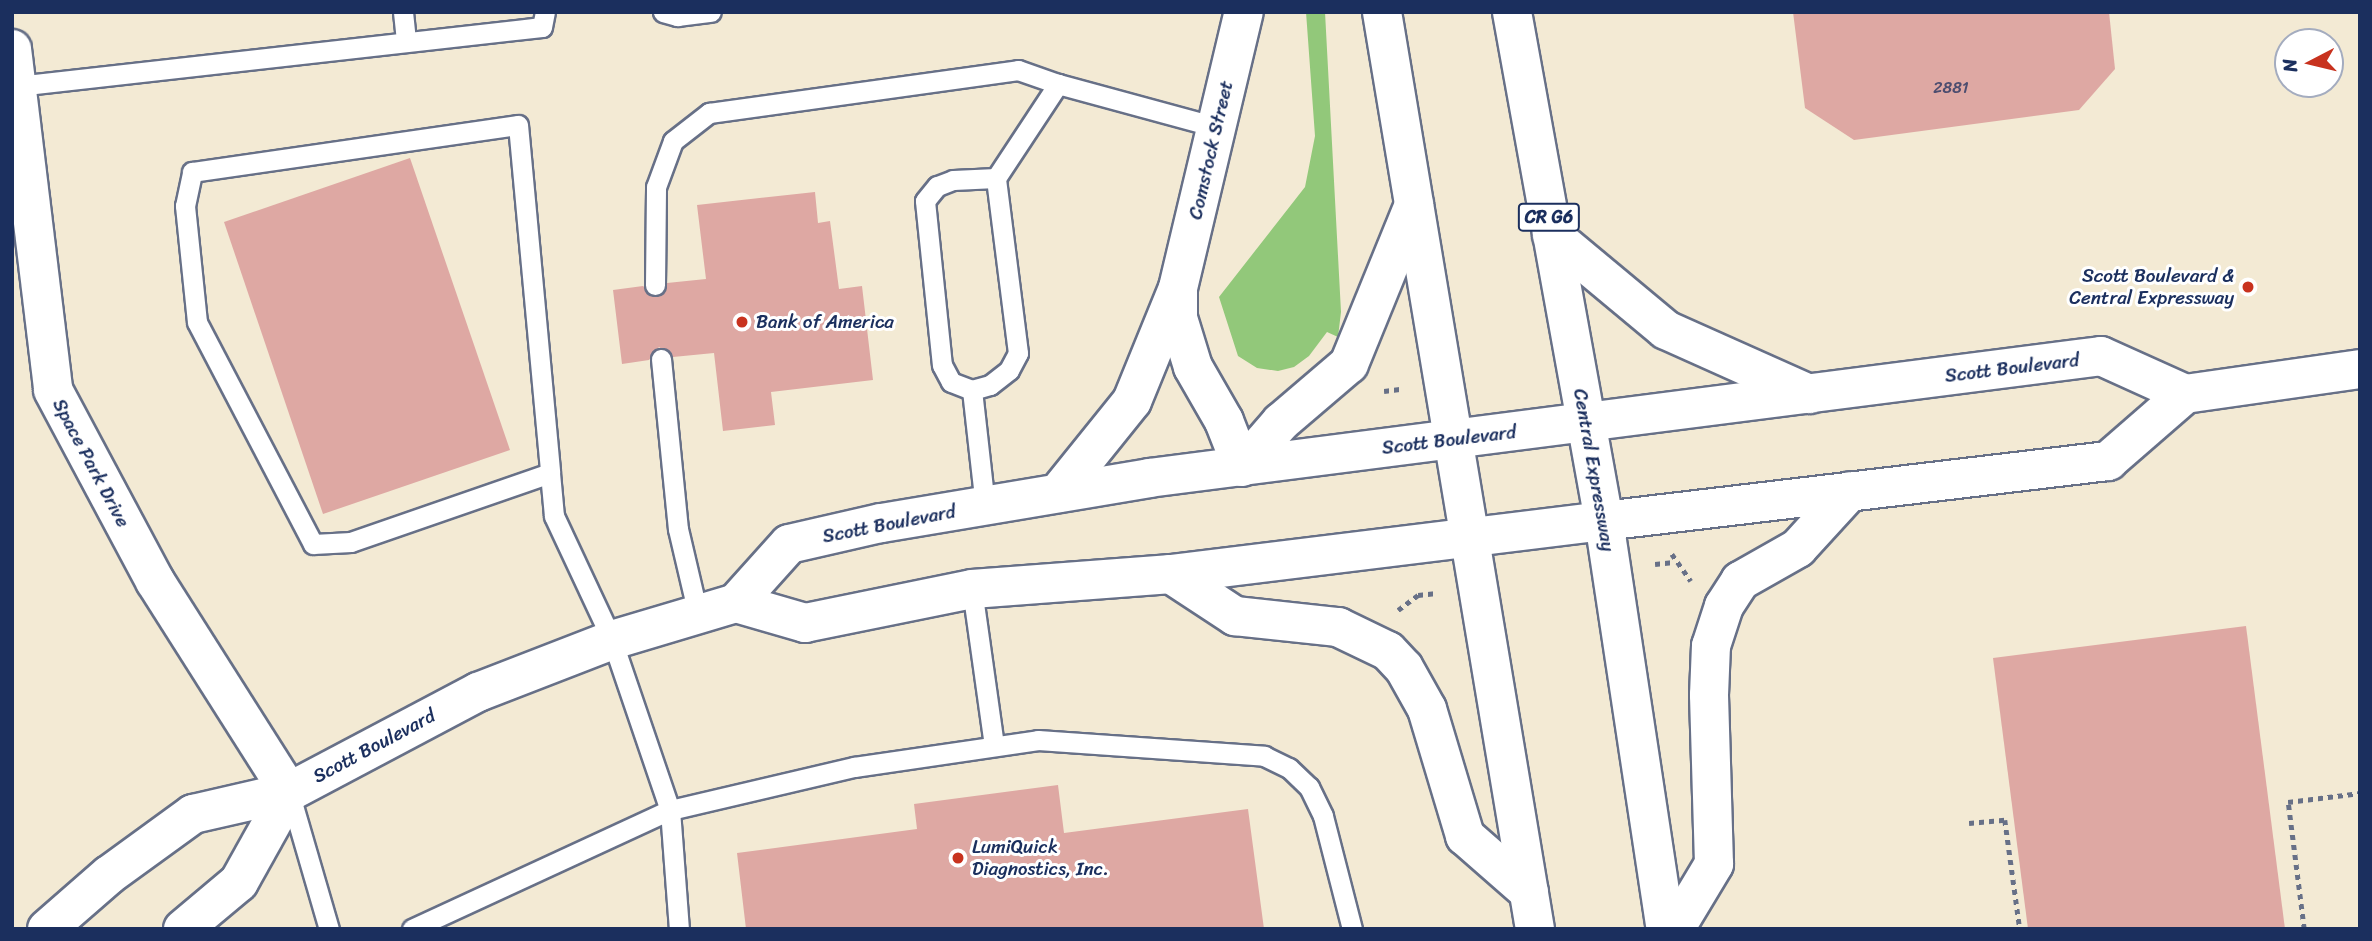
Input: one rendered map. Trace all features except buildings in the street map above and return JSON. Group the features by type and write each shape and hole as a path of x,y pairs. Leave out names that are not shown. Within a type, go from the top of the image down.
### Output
{"main road":[{"name":"Comstock Street","path":"1178,288 1244,12"},
{"path":"1382,12 1472,536 1532,911"},
{"name":"Central Expressway","path":"1512,12 1604,521 1666,929"},
{"name":"Space Park Drive","path":"12,49 17,86 17,128 53,390 155,581 289,792"},
{"path":"1178,288 1178,318 1193,367 1224,421 1242,467 1281,422 1349,364 1414,205"},
{"path":"1552,235 1666,330 1809,394"},
{"path":"1058,493 1132,401 1178,288"},
{"name":"Scott Boulevard","path":"47,929 109,876 193,814 289,792 478,692 612,640 736,603 789,544 1058,493 1455,438 2101,356 2185,394"},
{"path":"736,603 805,623 972,589 1171,574 2108,461 2185,394 2360,369"},
{"path":"1675,929 1714,864 1709,695 1711,646 1724,606 1740,582 1798,548 1850,492"},
{"path":"1171,574 1235,616 1338,627 1388,651 1404,668 1427,709 1465,836 1532,911"},
{"path":"183,929 239,882 289,792"}],"lane":[{"path":"402,12 406,42"},
{"path":"17,86 542,27 545,12"},
{"path":"663,12 677,16 712,12"},
{"path":"655,285 656,187 673,141 709,113 1018,70 1058,84 1216,127"},
{"path":"996,178 953,180 937,186 925,201 942,365 951,382 972,390 990,385 1009,370 1018,353 996,178 1058,84"},
{"path":"550,473 351,542 313,544 197,322 185,206 192,172 519,125 554,516 612,640 670,810 679,929"},
{"path":"661,359 678,529 698,614"},
{"path":"972,390 985,506"},
{"path":"972,589 993,745"},
{"path":"412,929 670,810 854,767 1038,740 1264,756 1289,768 1309,787 1323,816 1352,929"},
{"path":"289,792 329,929"}],"path":[{"path":"1385,399 1384,391 1400,389"},
{"path":"1656,564 1674,562"},
{"path":"1389,615 1418,595 1437,593"},
{"path":"2304,929 2288,802 2360,793"},
{"path":"1969,823 2005,820 2020,929"}],"green space":[{"path":"1306,12 1325,12 1341,312 1338,337 1327,332 1309,356 1294,367 1278,371 1257,368 1238,356 1219,297 1305,187 1315,136"}],"place":[{"name":"Scott Boulevard & Central Expressway","path":"2248,287"},
{"name":"Bank of America","path":"742,322"},
{"name":"LumiQuick Diagnostics, Inc.","path":"958,858"}]}
